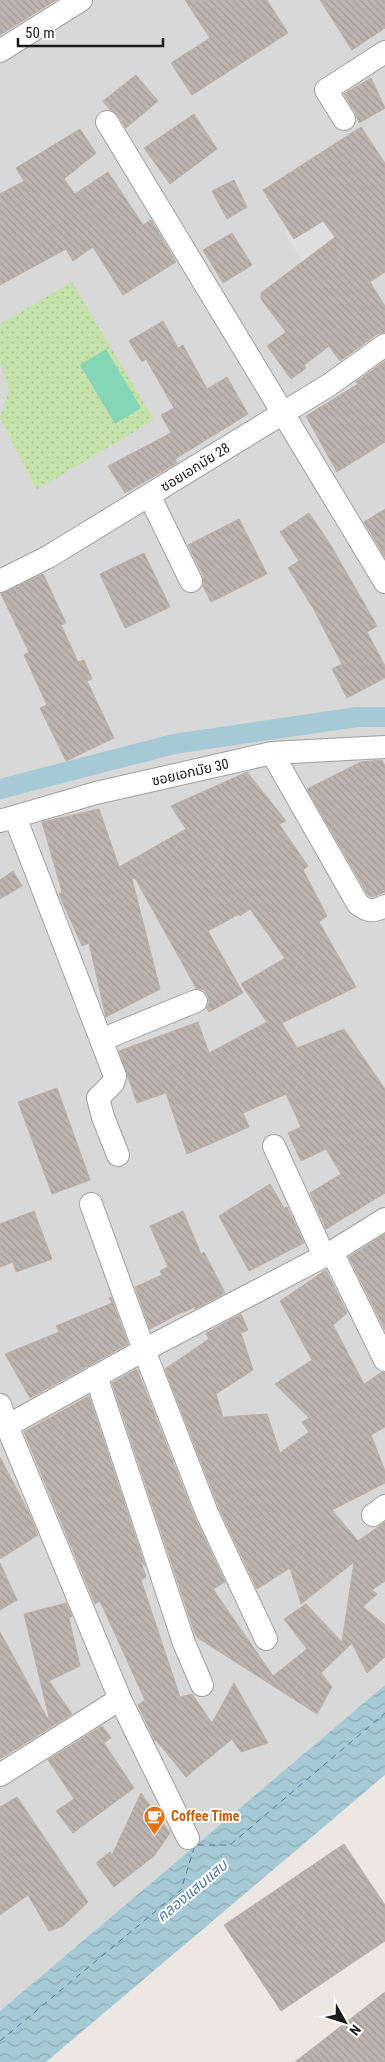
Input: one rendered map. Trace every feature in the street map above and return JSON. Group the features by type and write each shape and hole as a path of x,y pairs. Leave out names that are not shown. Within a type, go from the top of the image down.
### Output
{"street":[{"path":"0,51 81,0"},
{"path":"344,119 326,90 385,52"},
{"path":"107,122 385,582"},
{"name":"ซอยเอกมัย 28","path":"0,581 48,557 282,414 329,385 385,345"},
{"path":"149,495 191,581"},
{"name":"ซอยเอกมัย 30","path":"7,819 96,793 272,753 385,747"},
{"path":"272,753 358,904 366,910 375,911 385,906"},
{"path":"7,819 101,1040 115,1080 98,1098 103,1117 118,1155"},
{"path":"101,1040 196,1001"},
{"path":"274,1146 328,1254 385,1360"},
{"path":"91,1204 206,1513 266,1639"},
{"path":"188,1838 120,1699 3,1415 96,1376 328,1254 385,1219"},
{"path":"96,1376 184,1643 202,1685"},
{"path":"0,1775 120,1699"}],"shaded area":[{"path":"0,0 385,0 385,1685 0,2011"},
{"path":"322,208 385,307 344,326 284,232"}],"green space":[{"path":"72,282 154,420 37,490 0,418 9,390 0,363 0,324"},
{"path":"106,349 141,408 115,424 80,365"}],"water":[{"name":"คลองแสนแสบ","path":"385,1685 385,1775 46,2062 0,2062 0,2011"}],"building":[{"path":"0,0 56,0 0,35"},
{"path":"185,0 267,0 288,33 192,95 171,63 210,38"},
{"path":"320,0 385,0 385,28 352,50"},
{"path":"136,75 158,101 126,128 118,115 110,110 103,101"},
{"path":"371,78 385,108 359,123 355,112 344,94"},
{"path":"194,114 217,149 170,184 144,148"},
{"path":"361,127 385,163 385,272 370,282 385,306 385,332 377,334 340,361 329,346 304,365 306,368 291,379 267,346 286,332 261,299 261,293 335,237 323,221 294,239 263,190"},
{"path":"80,129 96,153 64,179 75,194 108,172 143,225 151,220 176,262 123,295 93,247 73,261 66,249 0,285 0,194 24,181 16,168"},
{"path":"234,180 247,207 227,219 212,191"},
{"path":"232,233 252,265 223,283 203,250"},
{"path":"163,321 178,348 183,345 207,389 227,377 248,414 175,459 177,463 125,493 108,466 171,433 161,415 174,408 146,359 142,362 129,341"},
{"path":"385,361 385,442 337,472 306,416 358,384 356,382"},
{"path":"385,509 385,557 364,522"},
{"path":"309,513 330,544 377,626 367,632 385,666 385,678 347,698 332,669 342,664 313,608 288,568 299,561 280,532"},
{"path":"239,519 267,574 211,602 203,586 203,575 188,545"},
{"path":"144,553 170,607 125,628 100,574"},
{"path":"43,574 66,623 61,625 78,662 84,660 92,679 87,681 114,738 66,761 40,708 47,705 24,655 29,652 1,594"},
{"path":"382,760 385,766 385,892 372,897 368,895 307,789 361,762"},
{"path":"247,772 286,821 279,824 308,866 303,870 327,916 319,922 356,987 282,1023 297,1048 344,1029 385,1089 385,1193 326,1229 310,1193 341,1174 326,1149 301,1161 288,1133 301,1127 286,1094 243,1113 249,1127 187,1154 166,1093 137,1103 119,1051 198,1022 209,1053 267,1022 241,984 285,958 250,909 240,916 239,914 208,931 243,993 209,1012 207,1008 208,996 204,990 196,988 135,878 132,879 160,989 106,1017 89,943 82,946 59,894 62,892 42,822 99,809 119,867 186,829 171,806"},
{"path":"13,871 22,886 0,899 0,880"},
{"path":"57,1088 90,1180 52,1194 18,1102"},
{"path":"270,1184 284,1208 287,1207 304,1243 249,1271 219,1216"},
{"path":"34,1211 52,1259 16,1272 13,1262 0,1267 0,1224"},
{"path":"183,1211 201,1254 204,1252 225,1293 150,1329 135,1287 162,1275 160,1271 168,1267 150,1226"},
{"path":"385,1234 385,1330 349,1257"},
{"path":"326,1270 347,1313 333,1325 364,1384 382,1372 385,1373 385,1427 371,1435 385,1471 385,1483 332,1510 358,1541 385,1522 385,1581 372,1590 377,1594 363,1607 385,1625 385,1657 367,1673 352,1643 321,1673 332,1687 317,1714 198,1638 195,1634 112,1383 137,1369 195,1518 225,1582 213,1589 273,1676 307,1649 284,1619 306,1604 342,1642 354,1562 301,1604 290,1568 257,1589 219,1508 165,1369 209,1339 206,1333 241,1314 248,1330 241,1333 253,1370 216,1394 223,1417 267,1414 280,1453 309,1432 302,1422 309,1418 275,1384 312,1360 280,1301"},
{"path":"111,1297 128,1344 30,1398 5,1354 59,1332 56,1326 112,1303 109,1298"},
{"path":"89,1396 145,1566 140,1559 146,1577 141,1580 180,1697 192,1694 212,1723 234,1683 268,1743 241,1752 232,1739 186,1777 155,1741 138,1705 145,1700 100,1601 95,1604 24,1432"},
{"path":"0,1457 28,1511 38,1535 0,1559"},
{"path":"0,1563 17,1600 0,1610"},
{"path":"66,1603 72,1616 69,1618 80,1666 49,1681 72,1714 0,1759 0,1632 47,1718 49,1717 24,1614"},
{"path":"102,1726 111,1738 104,1743 134,1788 73,1833 56,1811 74,1799 48,1760"},
{"path":"141,1793 170,1833 154,1856 114,1887 96,1863 110,1852 112,1855"},
{"path":"17,1797 88,1902 63,1926 49,1931 28,1895 0,1915 0,1807"},
{"path":"344,1844 385,1905 385,1941 281,2011 224,1925"},
{"path":"385,1992 385,2062 295,2062"}],"waterway":[{"path":"0,789 174,744 357,717 385,717"}],"ferry route":[{"path":"0,2041 181,1890 195,1845 230,1845 385,1713"}],"place":[{"name":"Coffee Time","path":"155,1835"}]}
